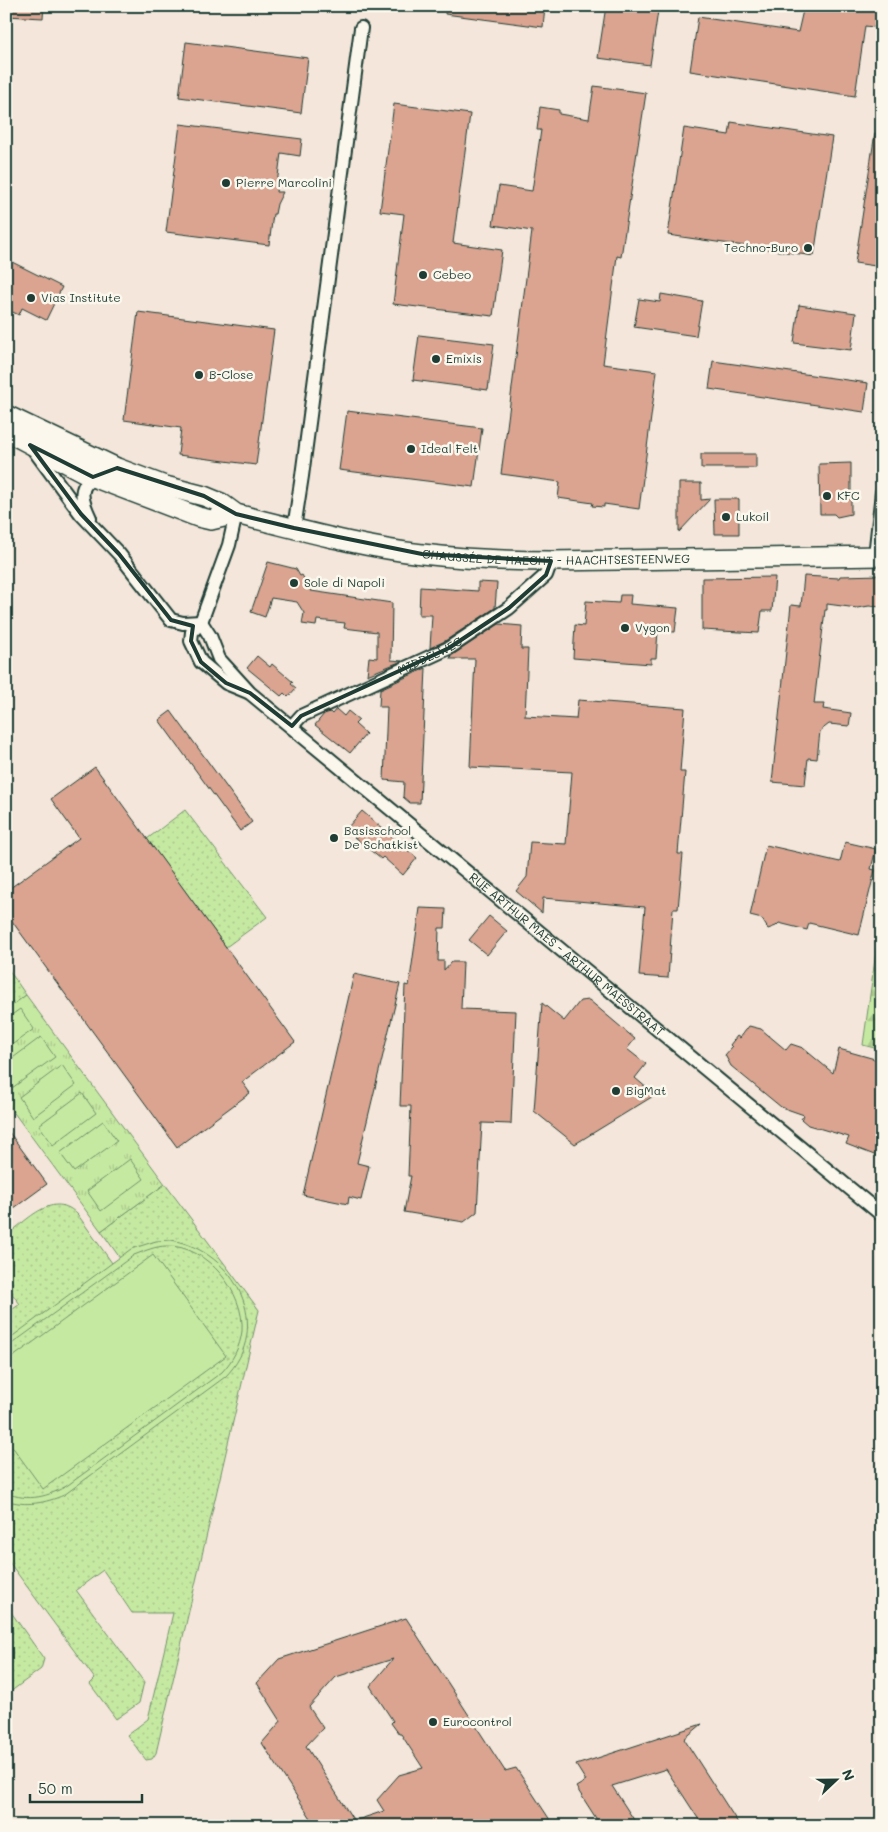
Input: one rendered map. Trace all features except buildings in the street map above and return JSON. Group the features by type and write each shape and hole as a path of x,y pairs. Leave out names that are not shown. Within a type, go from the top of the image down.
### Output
{"main road":[{"name":"CHAUSSÉE DE HAECHT - HAACHTSESTEENWEG","path":"6,416 117,468 166,486 204,496 221,503 236,514 388,549 422,554 497,560 551,561 878,556"},
{"name":"CHAUSSÉE DE HAECHT - HAACHTSESTEENWEG","path":"6,431 93,477 211,520 236,514"}],"street":[{"path":"294,528 361,28"},
{"path":"30,445 81,514 119,554 171,620 183,623 201,622"},
{"path":"94,526 82,501 84,487 93,477 117,468"},
{"path":"878,556 882,492"},
{"name":"RUE ARTHUR MAES - ARTHUR MAESSTRAAT","path":"236,514 229,545 201,622 192,632 191,641 201,662 226,683 250,693"},
{"name":"MIDDELWEG","path":"292,726 301,716 449,648 509,608 546,575 551,561"},
{"name":"RUE ARTHUR MAES - ARTHUR MAESSTRAAT","path":"201,622 210,636 219,659 250,693 882,1215"}],"highlighted area":[{"path":"30,445 93,477 117,468 204,496 236,514 294,528 422,554 551,561 546,575 509,608 449,648 301,716 292,726 250,693 226,683 201,662 191,641 193,626 171,620 119,554 81,514"}],"green space":[{"path":"185,810 267,917 226,947 147,839"},
{"path":"882,909 882,1050 863,1045"},
{"path":"6,966 26,995 6,1010"},
{"path":"26,995 165,1184 101,1231 6,1102 6,1010"},
{"path":"20,1009 34,1029 6,1049 6,1019"},
{"path":"41,1037 55,1057 12,1088 6,1080 6,1063"},
{"path":"62,1065 76,1085 33,1117 19,1097"},
{"path":"82,1093 96,1113 53,1145 39,1125"},
{"path":"103,1121 117,1141 74,1172 60,1153"},
{"path":"130,1159 144,1179 101,1211 87,1191"},
{"path":"165,1184 259,1310 156,1753 152,1759 146,1760 127,1735 148,1719 173,1613 132,1613 103,1570 76,1590 144,1682 139,1703 116,1719 90,1684 95,1679 6,1558 6,1314 20,1304 6,1286 6,1236 32,1215 50,1206 60,1205 69,1208 78,1215 112,1263 120,1258 101,1231"},
{"path":"171,1240 194,1247 213,1259 229,1275 241,1294 247,1315 247,1336 240,1357 225,1377 64,1495 28,1504 6,1500 6,1493 30,1498 38,1497 53,1493 68,1485 222,1372 233,1358 240,1342 242,1331 241,1316 230,1287 209,1262 182,1248 167,1246 134,1255 6,1348 6,1341 131,1249 156,1241"},
{"path":"153,1255 226,1356 43,1489 6,1438 6,1362"},
{"path":"6,1605 44,1659 41,1669 6,1695"}],"place":[{"name":"Pierre Marcolini","path":"226,183"},
{"name":"Techno-Buro","path":"808,248"},
{"name":"Cebeo","path":"423,275"},
{"name":"Vias Institute","path":"31,298"},
{"name":"Emixis","path":"436,359"},
{"name":"B-Close","path":"199,375"},
{"name":"Ideal Felt","path":"411,449"},
{"name":"KFC","path":"827,496"},
{"name":"Lukoil","path":"726,517"},
{"name":"Sole di Napoli","path":"294,583"},
{"name":"Vygon","path":"625,628"},
{"name":"Basisschool De Schatkist","path":"334,838"},
{"name":"BigMat","path":"616,1091"},
{"name":"Eurocontrol","path":"433,1722"}]}
